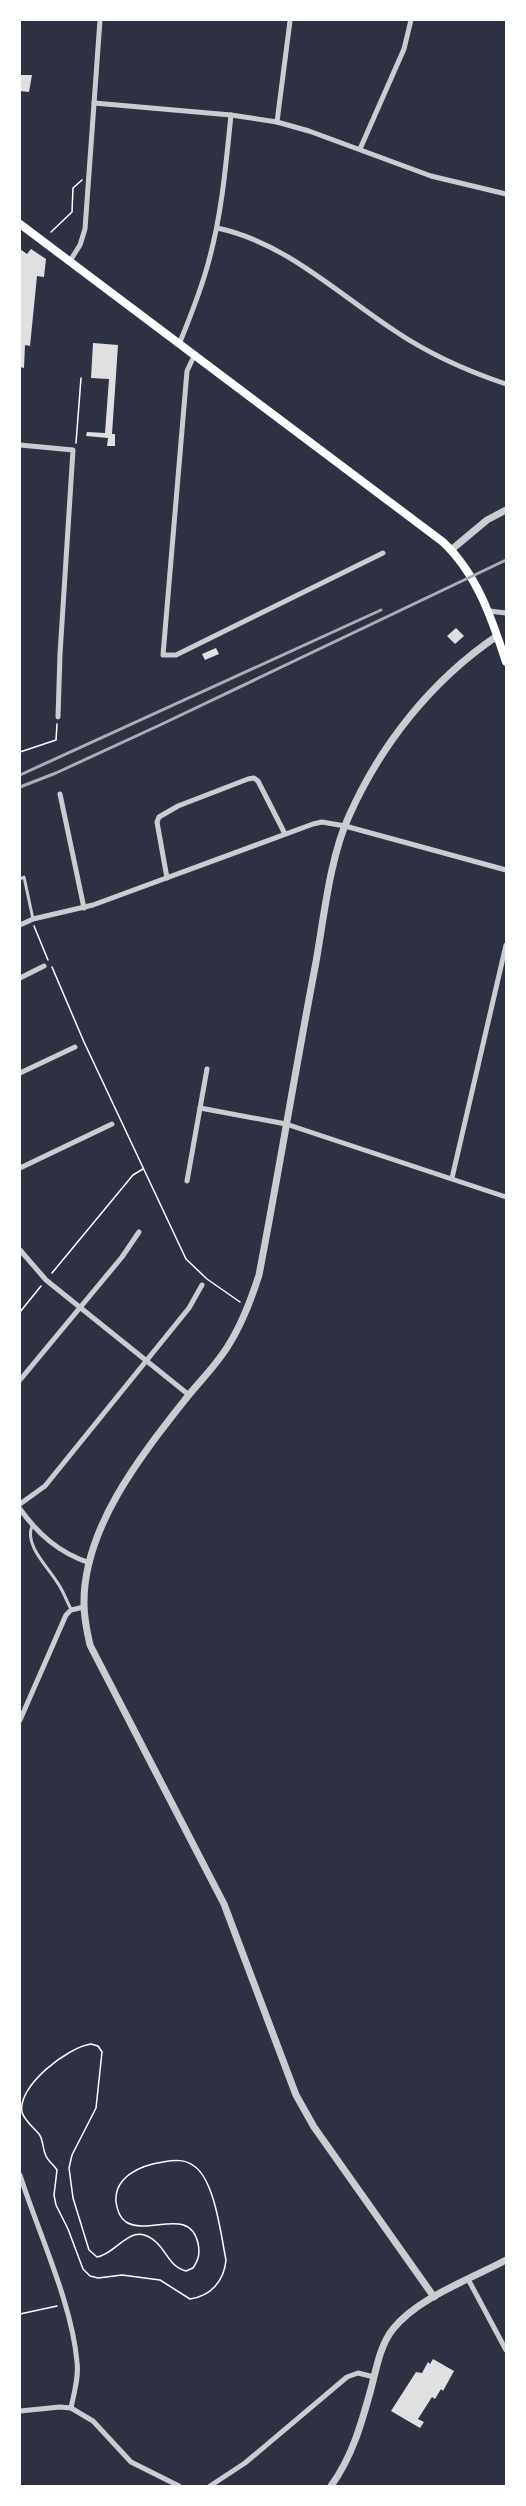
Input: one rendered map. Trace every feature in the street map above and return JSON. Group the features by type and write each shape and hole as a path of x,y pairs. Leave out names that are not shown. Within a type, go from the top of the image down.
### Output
{"main road":[{"path":"20,224 180,342 454,553 488,608 507,662"}],"street":[{"path":"70,261 83,237 90,178 100,20"},
{"path":"360,149 404,49 411,20"},
{"path":"277,122 290,21"},
{"path":"94,103 231,115 277,122 360,149 440,179 507,194"},
{"path":"180,342 200,292 217,228 231,115"},
{"path":"217,228 254,241 300,264 392,330 428,352 507,384"},
{"path":"195,354 187,371 163,655 176,655 383,553"},
{"path":"20,445 73,450 58,717"},
{"path":"454,553 488,520 507,510"},
{"path":"488,608 507,614"},
{"path":"434,2297 314,2127 296,2096 224,1904 90,1645 84,1607 90,1563 102,1528 121,1487 139,1458 227,1348 248,1307 259,1275 336,859 345,826 384,750 421,703 477,650 497,636"},
{"path":"167,878 157,822 159,817 178,806 248,779 254,778 258,781 285,834"},
{"path":"60,794 84,908"},
{"path":"20,925 33,919 84,908 322,822 345,826 507,870"},
{"path":"452,1178 507,945"},
{"path":"20,978 45,966"},
{"path":"20,1073 75,1047"},
{"path":"187,1181 207,1069"},
{"path":"200,1108 286,1124 507,1197"},
{"path":"20,1168 112,1124"},
{"path":"20,1380 122,1257 139,1232"},
{"path":"20,1250 46,1280 189,1395"},
{"path":"20,1504 45,1486 147,1362 189,1308 202,1285"},
{"path":"20,1509 32,1526 47,1540 67,1554 90,1563"},
{"path":"20,1720 42,1674 62,1623 71,1610 84,1607"},
{"path":"20,2175 64,2305 77,2362 71,2408"},
{"path":"331,2487 353,2451 374,2376 384,2346 393,2330 402,2320 434,2297 507,2260"},
{"path":"468,2279 507,2350"},
{"path":"210,2487 245,2463 347,2377 358,2373 374,2376"},
{"path":"20,2410 71,2408 93,2421 131,2462 179,2487"}],"lane":[{"path":"20,879 24,878 33,919"},
{"path":"32,1526 31,1539 36,1550 58,1583 71,1610"}],"path":[{"path":"51,232 72,212 73,188 78,182 90,178"},
{"path":"73,450 77,440 81,378"},
{"path":"20,752 56,740 58,717"},
{"path":"33,919 40,941 84,1042 186,1259 207,1279 241,1302"},
{"path":"20,1312 133,1175 143,1168"},
{"path":"83,2045 98,2046 103,2058 99,2068 96,2108 72,2155 69,2168 72,2198 88,2250 98,2257 104,2256 129,2236 138,2235 154,2240 168,2259 180,2269 186,2271 193,2268 198,2261 200,2255 196,2236 185,2225 178,2223 137,2225 127,2223 122,2217 117,2206 118,2187 132,2172 156,2163 173,2160 196,2166 209,2187 219,2226 226,2260 222,2277 208,2292 190,2299 160,2280 133,2276 98,2278 90,2276 83,2269 56,2205 54,2195 57,2170 47,2158 41,2137 25,2118 22,2103 31,2084 40,2075 74,2049 83,2045"},
{"path":"20,2314 64,2305"}],"building":[{"path":"20,75 32,75 29,92 20,91"},
{"path":"20,249 27,254 31,249 46,259 44,277 37,276 30,346 25,345 24,368 20,367"},
{"path":"93,343 118,345 112,434 115,434 115,446 107,446 108,438 86,436 87,432 105,433 109,379 91,378"},
{"path":"456,628 464,636 455,644 447,636"},
{"path":"216,648 219,654 205,660 202,654"},
{"path":"433,2359 454,2371 443,2391 441,2389 435,2399 432,2397 418,2419 424,2422 420,2428 391,2411 416,2372 422,2373 428,2362 430,2364"}],"railway":[{"path":"20,787 160,725 506,560"},
{"path":"20,775 381,610"}]}
